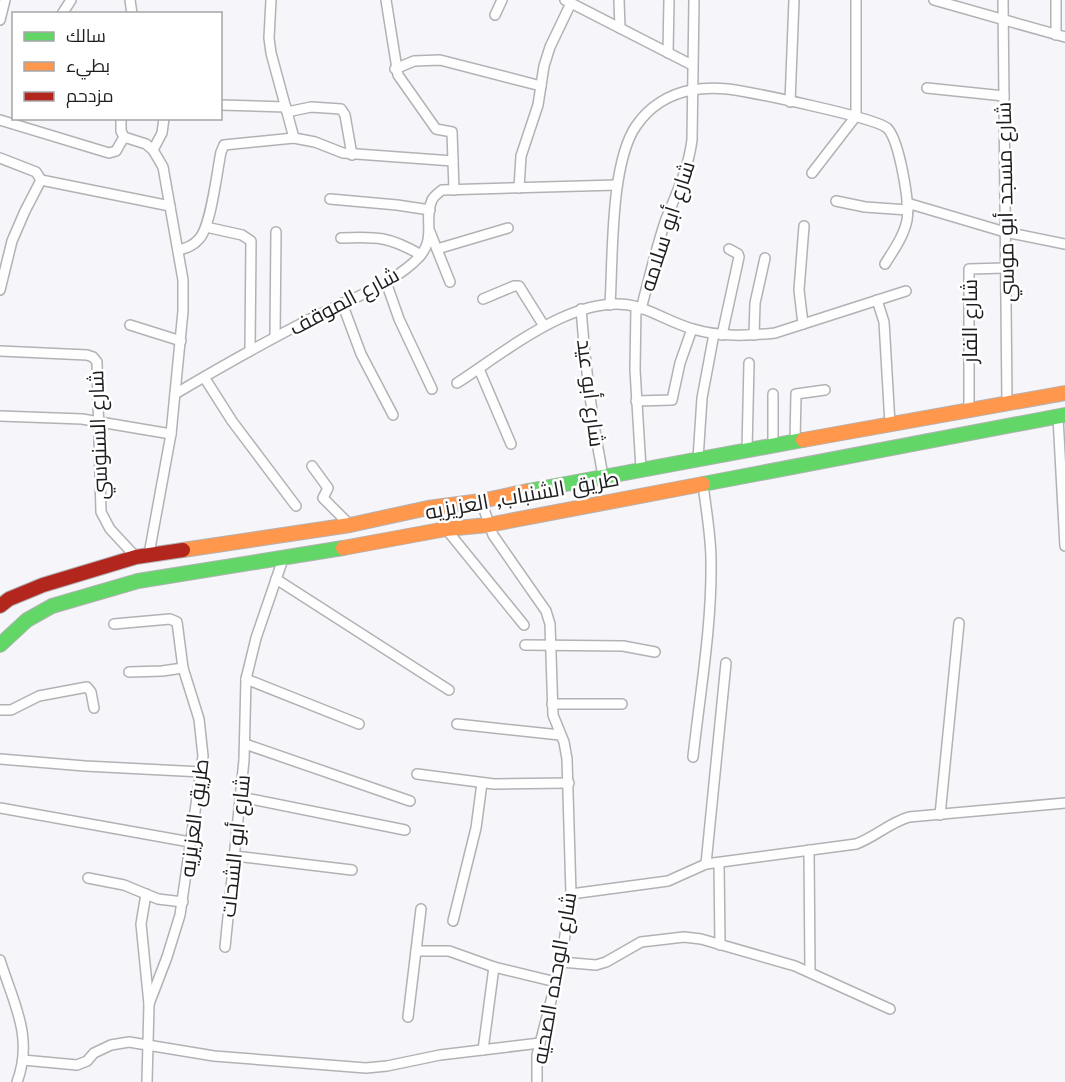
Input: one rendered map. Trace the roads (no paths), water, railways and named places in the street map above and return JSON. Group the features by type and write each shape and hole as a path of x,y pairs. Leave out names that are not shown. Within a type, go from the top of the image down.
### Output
{"street":[{"path":"0,20 5,0"},
{"path":"271,0 269,38 271,52 294,138"},
{"path":"386,0 395,69 435,128 452,132 454,190"},
{"path":"495,15 502,0"},
{"path":"619,0 620,28"},
{"path":"668,53 669,0"},
{"name":"شارع أبو سلامه","path":"641,469 636,401 638,308 658,243 690,159 694,0"},
{"path":"790,102 794,0"},
{"path":"812,173 856,116 856,0"},
{"path":"934,0 1061,36 1056,0"},
{"name":"شارع مسجد أبو موسي","path":"1003,0 1007,404"},
{"path":"519,188 520,156 536,114 550,47 567,1 693,65"},
{"path":"395,69 414,61 440,60 541,86"},
{"path":"927,88 1004,96"},
{"path":"610,304 617,185 628,140 643,116 665,99 692,90 729,89 856,116 881,123 888,129 893,137 908,207 906,226 885,264"},
{"path":"222,105 286,110 311,107 341,109 345,115 352,155"},
{"path":"0,120 109,153 116,151 124,137"},
{"path":"121,120 121,131 124,137 146,144 153,150 163,167 183,280 181,341 171,434 142,556"},
{"path":"153,150 162,133 164,120"},
{"path":"179,250 191,247 206,227 220,152 224,145 294,138 315,142 333,151 352,155 453,161"},
{"path":"0,158 36,172 41,180 170,206"},
{"path":"0,290 12,241 41,180"},
{"path":"330,199 386,203 430,210 432,198 442,190 617,185"},
{"path":"836,201 865,207 908,207 1005,232 1065,244"},
{"name":"شارع الموقف","path":"176,393 275,337 386,282 413,264 421,255 430,232 430,210"},
{"path":"803,324 800,290 804,226"},
{"path":"206,227 242,235 248,237 250,241 250,351"},
{"path":"437,249 508,228"},
{"path":"275,337 276,232"},
{"path":"430,232 450,282"},
{"path":"341,238 376,237 390,240 421,255"},
{"path":"698,459 702,398 739,258 738,254 729,249"},
{"path":"754,335 754,314 765,258"},
{"name":"شارع الفار","path":"969,410 969,269 1005,268"},
{"path":"386,282 399,318 432,389"},
{"path":"483,299 519,286 544,326"},
{"path":"458,383 555,319 581,309 610,304 638,308 692,329 718,334 754,335 775,333 906,291"},
{"path":"877,300 884,322 890,424"},
{"path":"342,303 361,354 393,415"},
{"name":"شارع أبو عيد","path":"581,309 592,423 603,476"},
{"path":"130,325 181,341"},
{"path":"636,401 670,402 672,400 680,363 692,329"},
{"name":"شارع السنوسي","path":"0,351 87,355 93,357 97,362 101,512 110,529 142,556"},
{"path":"747,450 749,363"},
{"path":"479,369 511,444"},
{"path":"204,377 232,421 296,506"},
{"path":"795,441 796,394 825,390"},
{"name":"طريق الشنباب, العزيزيه","path":"0,606 9,599 43,585 142,556 350,525 428,508 482,501 603,476 1065,393"},
{"path":"773,394 773,446"},
{"path":"0,416 98,421 171,434"},
{"path":"1061,416 1065,546"},
{"name":"طريق الشنباب, العزيزيه","path":"0,645 27,620 51,606 138,581 283,559 446,529 488,525 1061,416"},
{"path":"312,466 328,488 323,498 350,525"},
{"path":"693,757 711,574 703,484"},
{"path":"537,490 543,514"},
{"name":"شارع الوحده الصحيه","path":"482,501 488,525 546,611 550,624 552,704 556,725 566,751 569,783 571,894 561,962 540,1043 536,1066 537,1082"},
{"path":"446,529 524,625"},
{"name":"شارع أبو الشحات","path":"225,947 241,797 246,679 256,638 283,559"},
{"path":"276,579 449,690"},
{"name":"طريق العزيزيه","path":"114,624 174,619 179,626 183,668 199,719 203,756 183,902 175,936 149,1004"},
{"path":"940,815 959,623"},
{"path":"525,645 623,646 655,652"},
{"path":"706,864 726,663"},
{"path":"129,672 162,672 183,668"},
{"path":"246,679 359,724"},
{"path":"0,710 11,710 39,696 87,687 90,689 94,708"},
{"path":"552,704 621,704"},
{"path":"457,724 560,735"},
{"path":"245,744 410,801"},
{"path":"0,759 202,772"},
{"path":"417,774 482,783 533,785 569,783"},
{"path":"453,921 476,828 482,783"},
{"path":"241,797 405,830"},
{"path":"571,894 668,881 706,864 856,844 873,837 898,820 909,817 1065,803"},
{"path":"0,808 190,842"},
{"path":"809,850 810,972"},
{"path":"235,856 352,870"},
{"path":"719,863 720,945"},
{"path":"88,878 124,885 158,898 183,902"},
{"path":"146,894 141,924 149,1004 147,1082"},
{"path":"408,1017 421,909"},
{"path":"561,962 596,965 606,962 641,942 684,938 701,939 795,966 890,1010"},
{"path":"416,951 449,951 494,967 556,982"},
{"path":"0,960 23,1030 23,1059 17,1082"},
{"path":"483,1050 494,967"},
{"path":"23,1059 77,1065 111,1045 129,1042 214,1056 366,1068 440,1055 540,1043"}]}
